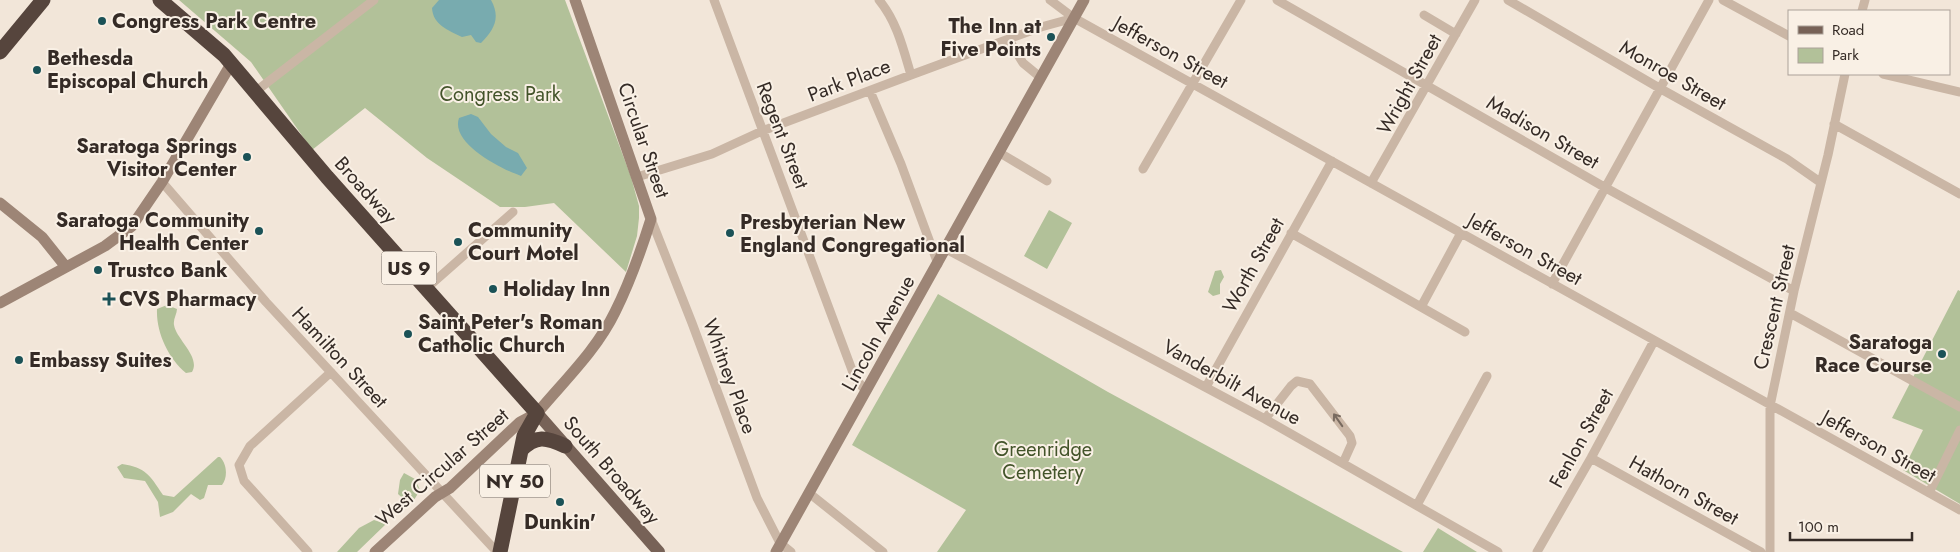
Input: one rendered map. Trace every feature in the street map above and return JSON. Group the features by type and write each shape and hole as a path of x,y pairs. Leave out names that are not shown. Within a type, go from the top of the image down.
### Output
{"highway":[{"path":"0,52 44,0"},
{"name":"Broadway","path":"160,0 231,64 327,177 536,413"},
{"name":"NY 50","path":"499,552 524,436 536,413"},
{"path":"521,450 530,442 541,438 565,446"}],"main road":[{"name":"South Broadway","path":"536,413 659,552"}],"street":[{"path":"256,92 374,0"},
{"name":"Circular Street","path":"536,413 583,360 614,313 640,253 651,219 575,0"},
{"name":"Regent Street","path":"714,0 855,378 866,391"},
{"path":"880,0 898,31 911,74"},
{"name":"Jefferson Street","path":"1050,0 1074,18 1960,510"},
{"name":"Lincoln Avenue","path":"778,548 1084,0"},
{"path":"1143,169 1241,0"},
{"name":"Madison Street","path":"1277,0 1606,188 1794,291"},
{"name":"Wright Street","path":"1371,183 1475,0"},
{"name":"Monroe Street","path":"1508,0 1661,89 1787,159 1820,182"},
{"path":"1552,284 1709,0"},
{"path":"1723,0 1788,35"},
{"path":"1424,15 1456,34"},
{"name":"Park Place","path":"637,177 722,150 762,131 911,74 1041,27 1074,18"},
{"path":"1009,40 1023,63 1040,77"},
{"path":"0,303 110,243 125,232 138,218 162,182 231,64"},
{"name":"Crescent Street","path":"1770,552 1770,406 1794,291 1845,75"},
{"path":"1887,75 1960,92"},
{"path":"870,91 901,164 938,264"},
{"path":"1834,124 1960,194"},
{"path":"1000,153 1047,181"},
{"name":"Worth Street","path":"1206,386 1332,161"},
{"name":"Hamilton Street","path":"162,182 266,302 499,552"},
{"path":"0,202 42,237 66,267"},
{"path":"427,288 513,212"},
{"name":"Whitney Place","path":"651,219 757,498 778,548"},
{"path":"1421,307 1461,233"},
{"path":"1291,234 1465,332"},
{"name":"Vanderbilt Avenue","path":"946,249 1206,386 1498,552"},
{"path":"1790,313 1960,407"},
{"name":"Fenlon Street","path":"1537,552 1591,458 1654,341"},
{"path":"308,552 244,481 239,465 250,446 331,372"},
{"path":"1417,505 1487,376"},
{"path":"1265,419 1290,386 1297,381 1310,384 1350,436 1352,443 1343,463"},
{"name":"West Circular Street","path":"375,552 502,441 520,422 536,413"},
{"path":"1929,493 1960,430"},
{"name":"Hathorn Street","path":"1591,458 1761,552"},
{"path":"809,493 883,552"},
{"path":"778,548 791,552"}],"green space":[{"name":"Congress Park","path":"179,0 565,0 631,177 639,206 637,236 626,272 554,203 525,207 500,207 427,158 365,108 312,150 251,62"},
{"path":"1049,210 1072,223 1047,269 1024,256"},
{"path":"1221,270 1224,277 1220,284 1220,294 1213,296 1208,292 1215,271"},
{"name":"Saratoga Race Course","path":"1958,290 1960,291 1960,504 1903,470 1923,430 1892,418"},
{"name":"Greenridge Cemetery","path":"938,294 1108,392 1403,552 937,552 966,510 852,445"},
{"path":"167,305 177,309 174,325 191,354 194,366 192,372 186,373 180,367 164,344 157,318 157,309"},
{"path":"218,457 224,463 226,471 222,485 208,485 204,498 200,500 191,494 173,512 160,517 158,502 145,481 124,478 117,467 122,464 142,470 150,477 163,495 174,497"},
{"path":"404,473 415,479 420,490 414,500 408,503 398,494 400,480"},
{"path":"374,520 386,524 357,552 337,552 359,528"},
{"path":"1438,528 1477,552 1423,552"}],"water":[{"path":"439,0 491,0 496,18 493,28 481,43 476,42 471,35 462,37 452,32 435,19 432,8"},
{"path":"471,114 478,117 491,134 506,147 518,153 527,168 521,176 502,168 479,154 462,137 458,127 459,118"}],"place":[{"name":"Congress Park Centre","path":"102,21"},
{"name":"The Inn at Five Points","path":"1051,37"},
{"name":"Bethesda Episcopal Church","path":"37,70"},
{"name":"Saratoga Springs Visitor Center","path":"247,157"},
{"name":"Saratoga Community Health Center","path":"259,231"},
{"name":"Presbyterian New England Congregational","path":"730,233"},
{"name":"Community Court Motel","path":"458,242"},
{"name":"Trustco Bank","path":"98,270"},
{"name":"Holiday Inn","path":"493,289"},
{"name":"CVS Pharmacy","path":"109,299"},
{"name":"Saint Peter's Roman Catholic Church","path":"408,334"},
{"name":"Saratoga Race Course","path":"1942,354"},
{"name":"Embassy Suites","path":"19,360"},
{"name":"Dunkin'","path":"560,502"}]}
